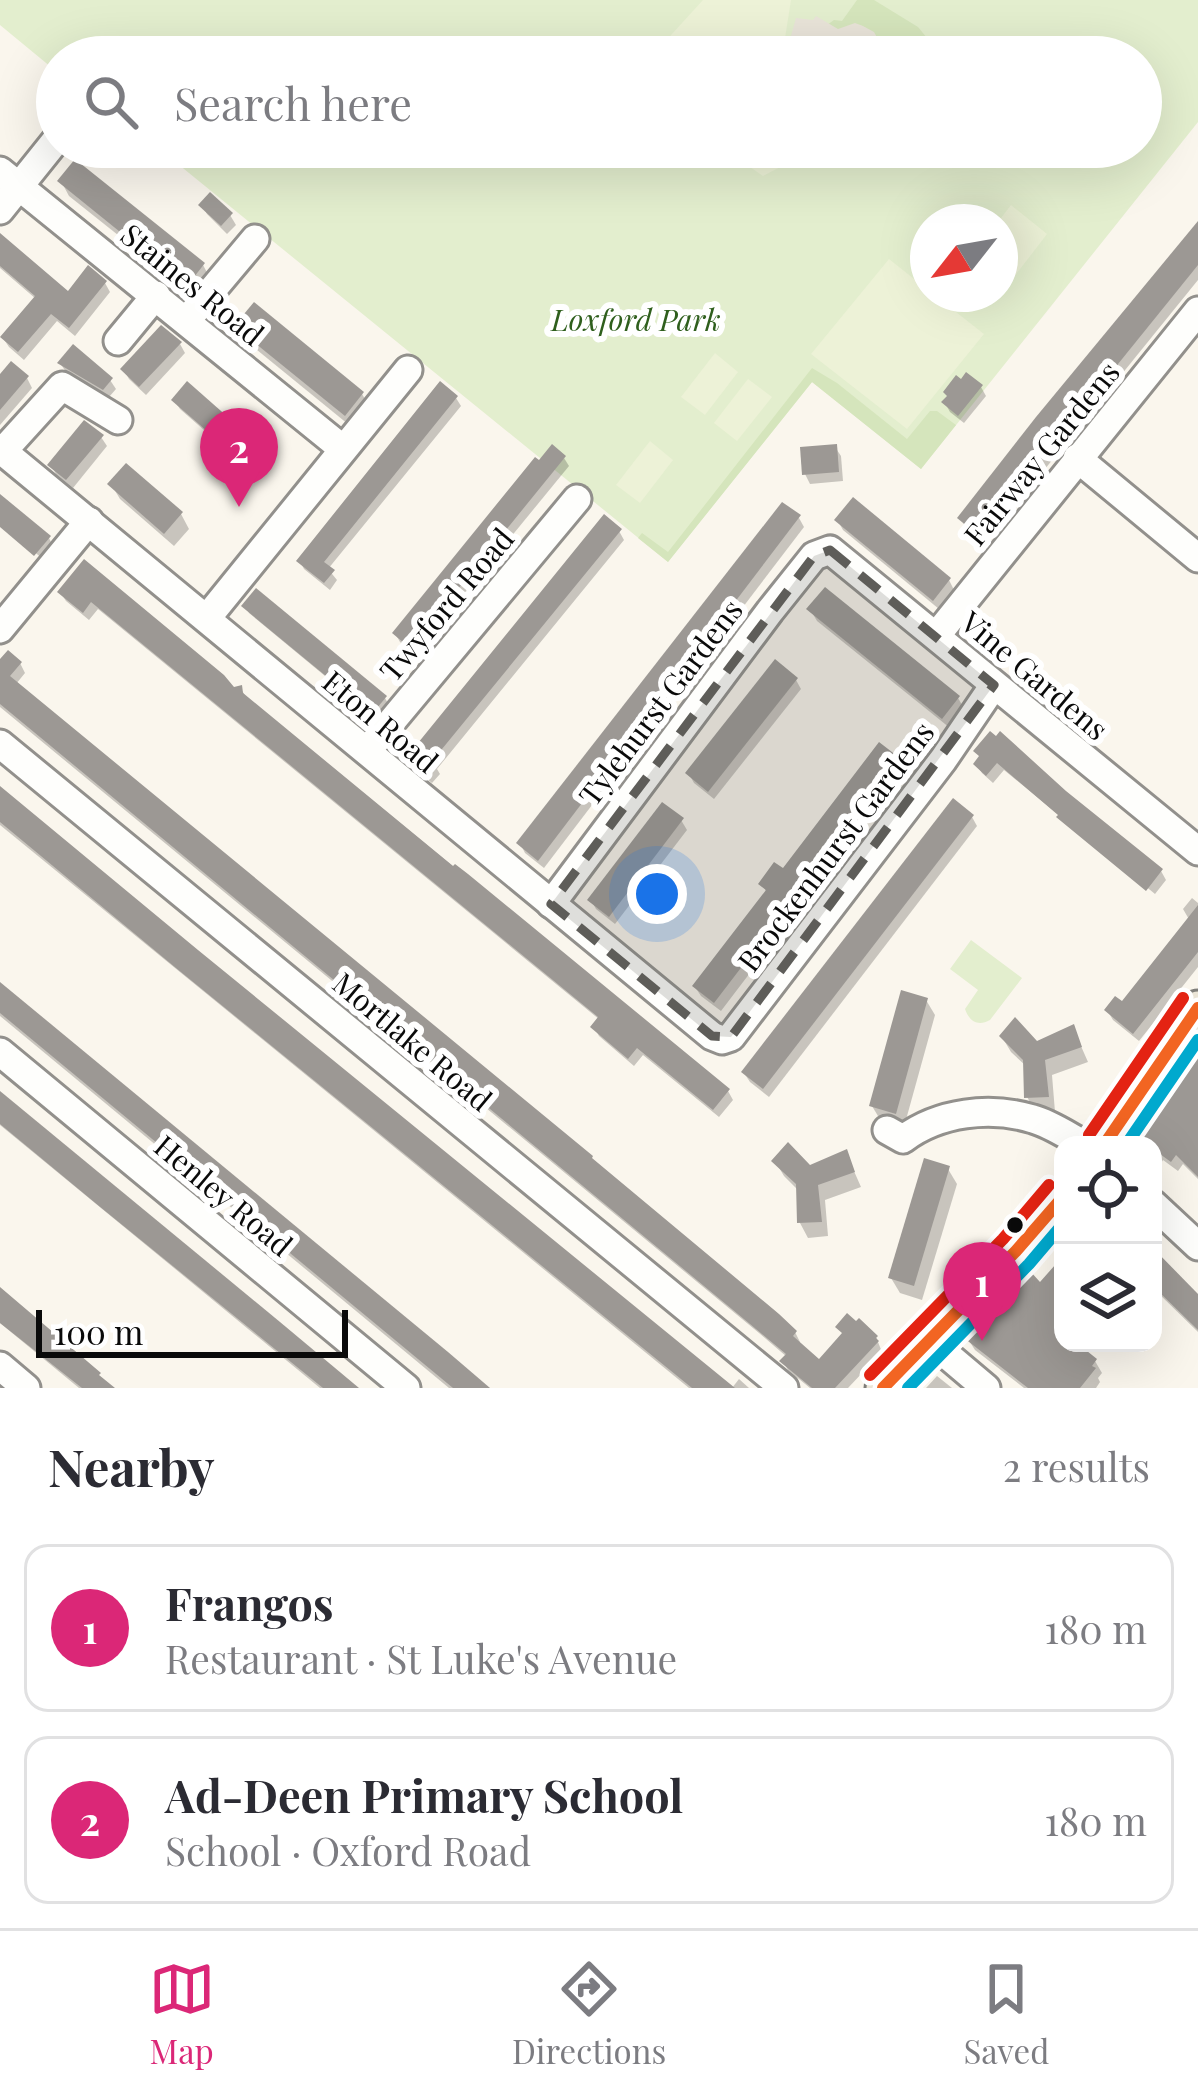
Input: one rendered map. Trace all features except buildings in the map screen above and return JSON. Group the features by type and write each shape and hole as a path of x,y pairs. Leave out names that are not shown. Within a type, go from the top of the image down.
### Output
{"main road":[{"path":"1110,1136 1198,1007"},
{"path":"883,1388 1054,1207"}],"street":[{"path":"0,209 9,178 36,156"},
{"name":"Staines Road","path":"9,178 343,449"},
{"path":"187,320 255,239"},
{"path":"118,341 155,295"},
{"name":"Fairway Gardens","path":"936,635 1198,311"},
{"path":"207,618 408,370"},
{"path":"2,450 62,386 118,420"},
{"name":"Eton Road","path":"2,450 722,1040"},
{"path":"1077,458 1198,558"},
{"name":"Twyford Road","path":"367,751 577,499"},
{"path":"0,628 89,521"},
{"name":"Vine Gardens","path":"830,550 1198,851"},
{"name":"Tylehurst Gardens","path":"551,904 770,611 814,556 830,550"},
{"name":"Brockenhurst Gardens","path":"722,1040 731,1036 929,779 994,685"},
{"name":"Mortlake Road","path":"0,743 784,1388"},
{"name":"Henley Road","path":"0,1052 406,1388"},
{"path":"887,1130 903,1139 917,1128 957,1115 1001,1112 1037,1120 1068,1136"},
{"path":"1162,1212 1198,1246"},
{"path":"928,1339 986,1388"},
{"path":"0,1366 26,1388"}],"highlighted area":[{"path":"830,550 994,685 731,1037 712,1036 551,904 814,556"}],"green space":[{"name":"Loxford Park","path":"0,0 1198,0 1198,122 1162,167 1162,36 36,36 36,55 0,25"},
{"path":"703,0 791,0 785,36 670,36"},
{"path":"857,0 874,0 925,36 853,36 827,25 842,21"},
{"name":"Loxford Park","path":"183,168 1161,168 921,469 812,382 668,562"},
{"path":"751,168 778,168 763,176"},
{"path":"1018,211 1047,234 1018,272"},
{"path":"889,259 910,276 910,312 956,312 984,334 907,429 811,354"},
{"path":"715,353 738,372 705,415 681,397"},
{"path":"812,368 907,439 930,411 956,425 921,469 812,382 668,562 638,538 642,533 668,552"},
{"path":"748,379 772,397 737,441 714,423"},
{"path":"650,441 673,460 640,503 616,485"},
{"path":"971,940 1022,978 990,1020 982,1023 972,1020 965,1009 978,990 950,969"}],"shaded area":[{"path":"816,16 838,29 855,23 876,36 791,36 796,18 813,20"}],"transit line":[{"path":"1089,1135 1183,998"},
{"path":"1110,1136 1198,1008"},
{"path":"1132,1136 1198,1040"},
{"path":"870,1375 1049,1185"},
{"path":"883,1388 1054,1207"},
{"path":"908,1388 1054,1235"}],"place":[{"name":"Ad-Deen Primary School","path":"239,507"},
{"name":"Frangos","path":"982,1341"}]}
